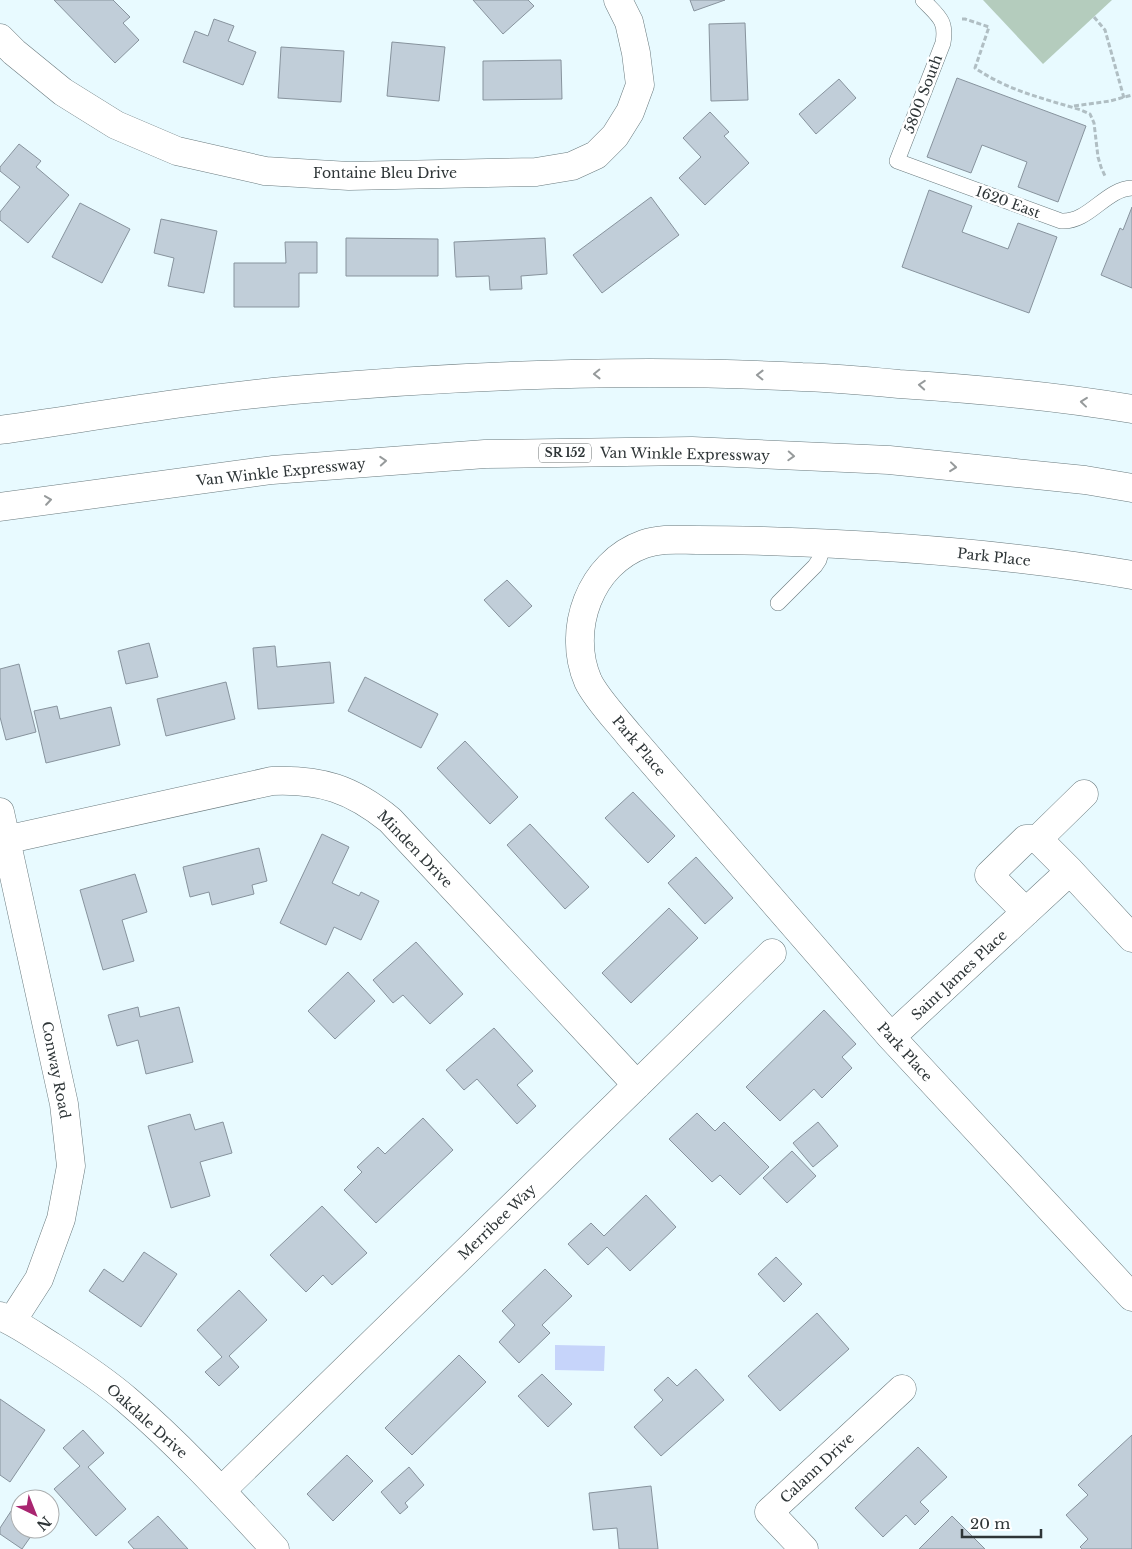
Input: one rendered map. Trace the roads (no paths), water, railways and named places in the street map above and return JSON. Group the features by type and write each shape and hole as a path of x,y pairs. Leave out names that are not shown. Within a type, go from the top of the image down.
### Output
{"street":[{"name":"Fontaine Bleu Drive","path":"0,38 14,52 63,92 116,125 176,151 265,171 349,176 536,172 572,166 596,155 614,136 630,112 640,85 636,53 629,22 618,0"},
{"path":"0,430 189,402 293,390 514,376 644,373 802,376 928,386 1132,409"},
{"name":"Van Winkle Expressway","path":"0,507 272,470 485,454 692,451 889,460 1085,480 1132,488"},
{"name":"Park Place","path":"1132,575 1094,568 959,553 824,543 730,540 658,541 644,544 621,556 610,565 599,578 590,595 583,611 580,628 580,655 589,683 629,735 892,1037 1132,1297"},
{"name":"Minden Drive","path":"3,841 272,781 314,782 336,788 355,796 390,820 637,1085"},
{"path":"1026,912 989,875 1026,839 1038,839 1084,794"},
{"name":"Conway Road","path":"0,812 3,841 64,1104 71,1166 61,1219 39,1279 6,1318"},
{"path":"1038,839 1132,938"},
{"name":"Saint James Place","path":"892,1037 1070,871"},
{"name":"Merribee Way","path":"221,1491 772,953"},
{"name":"Oakdale Drive","path":"6,1318 73,1360 127,1400 221,1491 275,1549"},
{"name":"Calann Drive","path":"804,1549 770,1512 902,1389"}],"lane":[{"name":"5800 South","path":"897,161 943,43 944,25 923,0"},
{"name":"1620 East","path":"897,161 1062,221 1074,221 1116,194 1132,188"},
{"path":"778,602 815,566 819,560 824,543"}],"water":[{"path":"555,1345 605,1346 604,1371 555,1370"}]}
